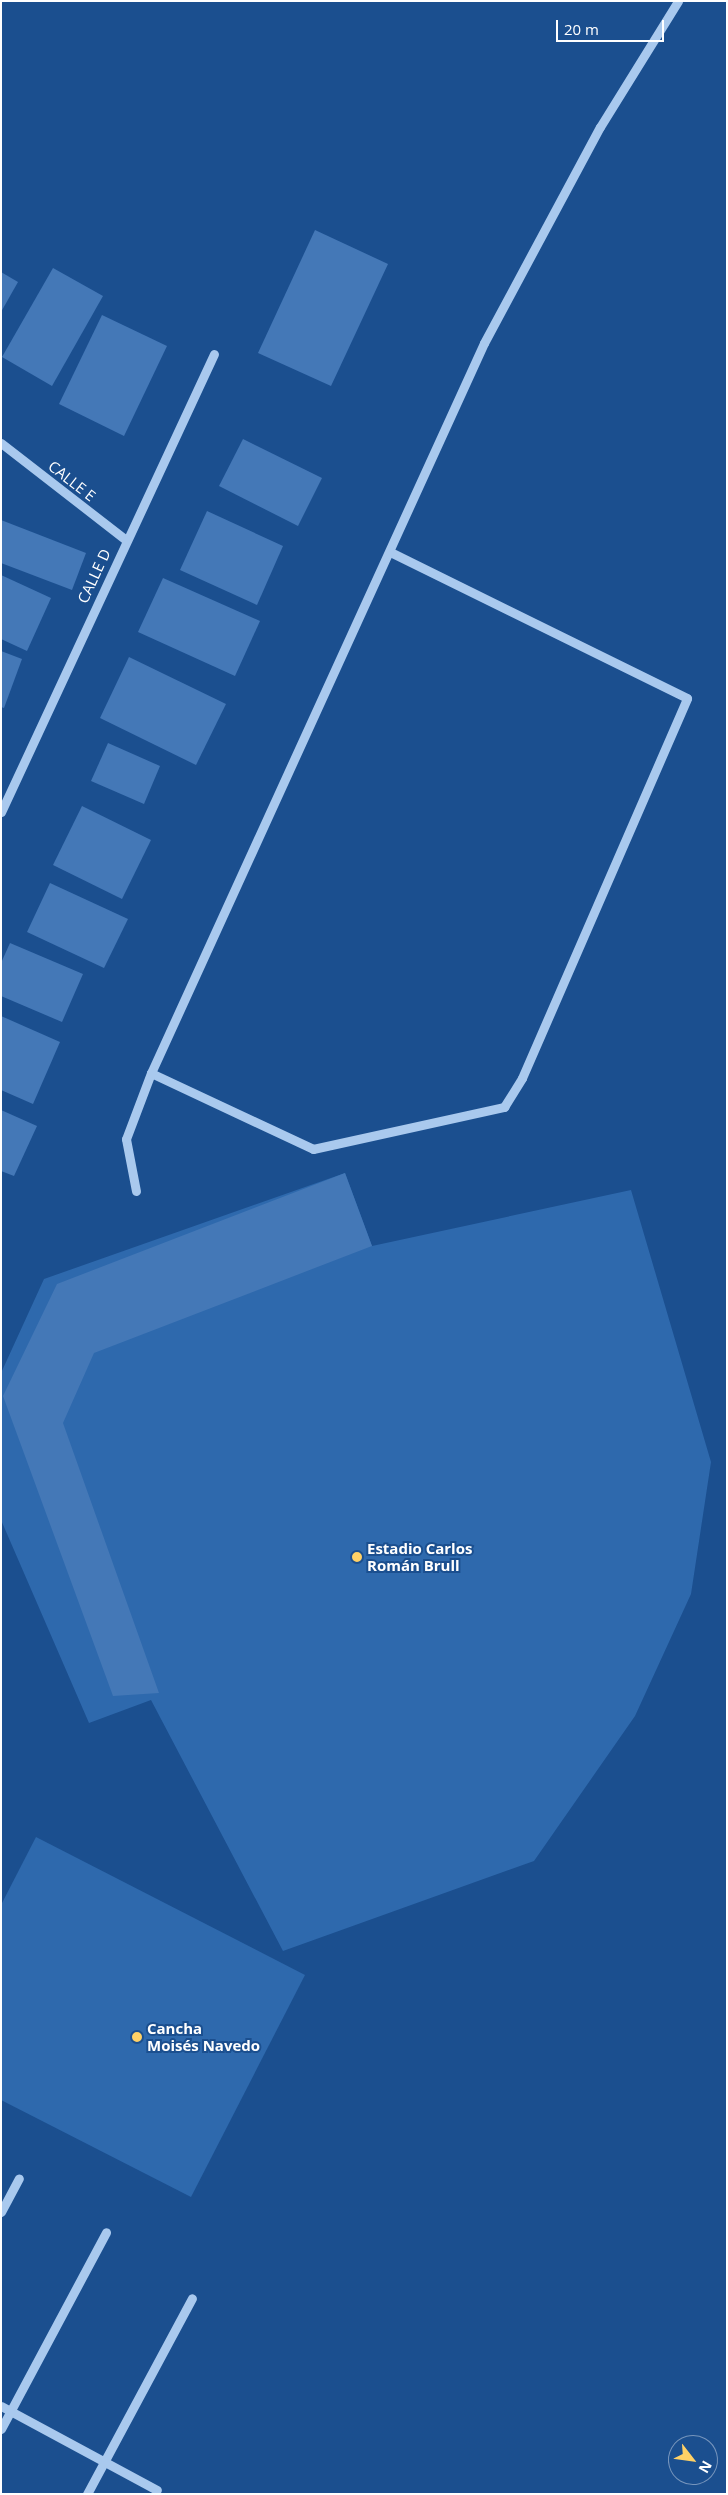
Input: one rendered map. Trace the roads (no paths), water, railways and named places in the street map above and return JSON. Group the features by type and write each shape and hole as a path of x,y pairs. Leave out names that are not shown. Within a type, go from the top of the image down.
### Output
{"street":[{"path":"136,1191 126,1139 151,1073 484,343 600,127 678,1"},
{"name":"CALLE D","path":"1,812 214,354"},
{"name":"CALLE E","path":"1,443 126,540"},
{"path":"151,1073 313,1149 504,1106 522,1078 687,698 390,552"},
{"path":"1,2212 19,2178"},
{"path":"1,2429 106,2232"},
{"path":"87,2494 192,2298"},
{"path":"1,2406 157,2490"}],"place":[{"name":"Estadio Carlos Román Brull","path":"357,1557"},
{"name":"Cancha Moisés Navedo","path":"137,2037"}]}
